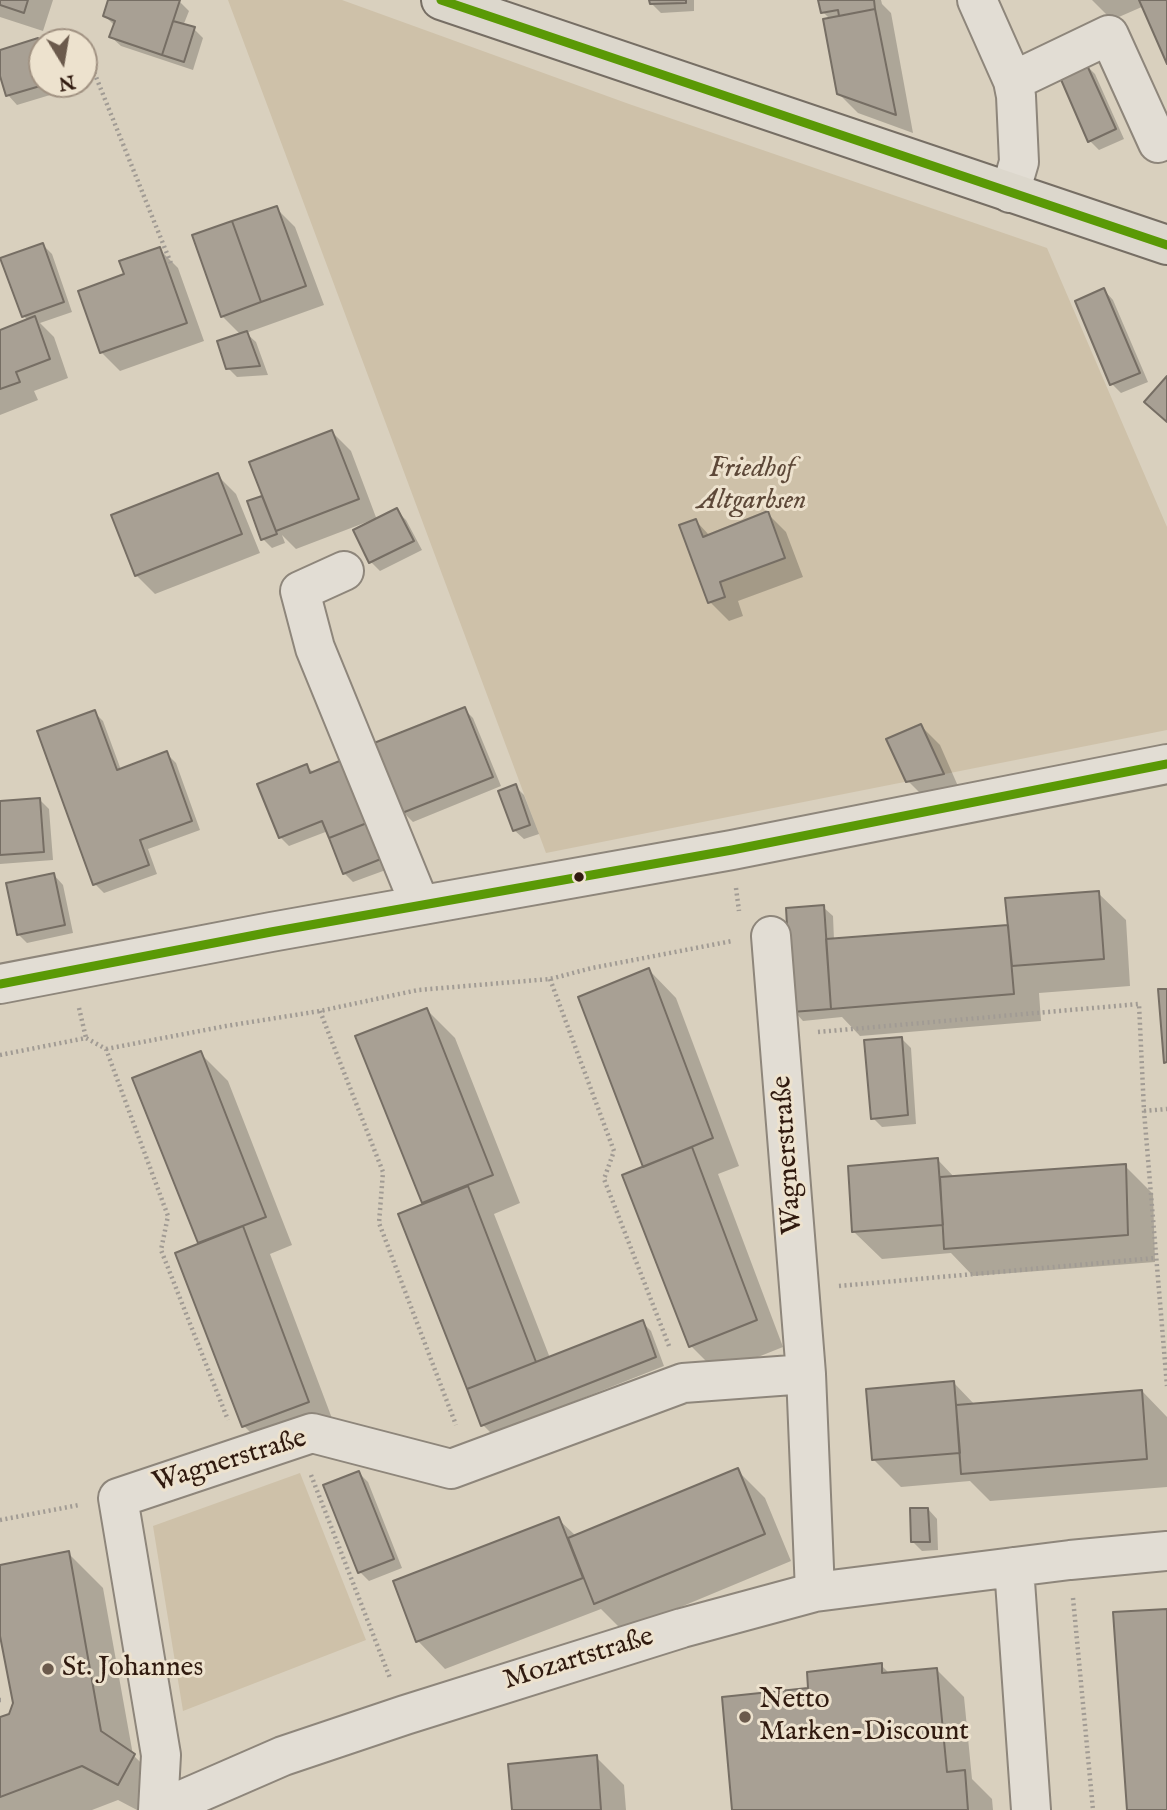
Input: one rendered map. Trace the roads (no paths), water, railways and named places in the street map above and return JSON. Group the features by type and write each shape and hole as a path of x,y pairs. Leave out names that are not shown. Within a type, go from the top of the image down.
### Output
{"main road":[{"path":"441,0 1167,245"}],"street":[{"path":"977,0 1013,81 1016,96 1019,162 1010,193"},
{"path":"1013,81 1109,35 1158,144"},
{"path":"344,571 300,591 315,648 420,905"},
{"path":"0,984 732,850 1167,764"},
{"name":"Wagnerstraße","path":"757,938 779,1035 806,1374 815,1592"},
{"name":"Wagnerstraße","path":"159,1810 161,1755 118,1498 296,1436 312,1433 451,1469 683,1383 806,1374"},
{"name":"Mozartstraße","path":"159,1810 283,1756 405,1715 682,1628 815,1592 1070,1560 1167,1551"},
{"path":"1014,1567 1031,1810"}],"place":[{"name":"St. Johannes","path":"48,1669"},
{"name":"Netto Marken-Discount","path":"745,1717"}],"park label":[{"name":"Friedhof Altgarbsen","path":"752,486"}]}
